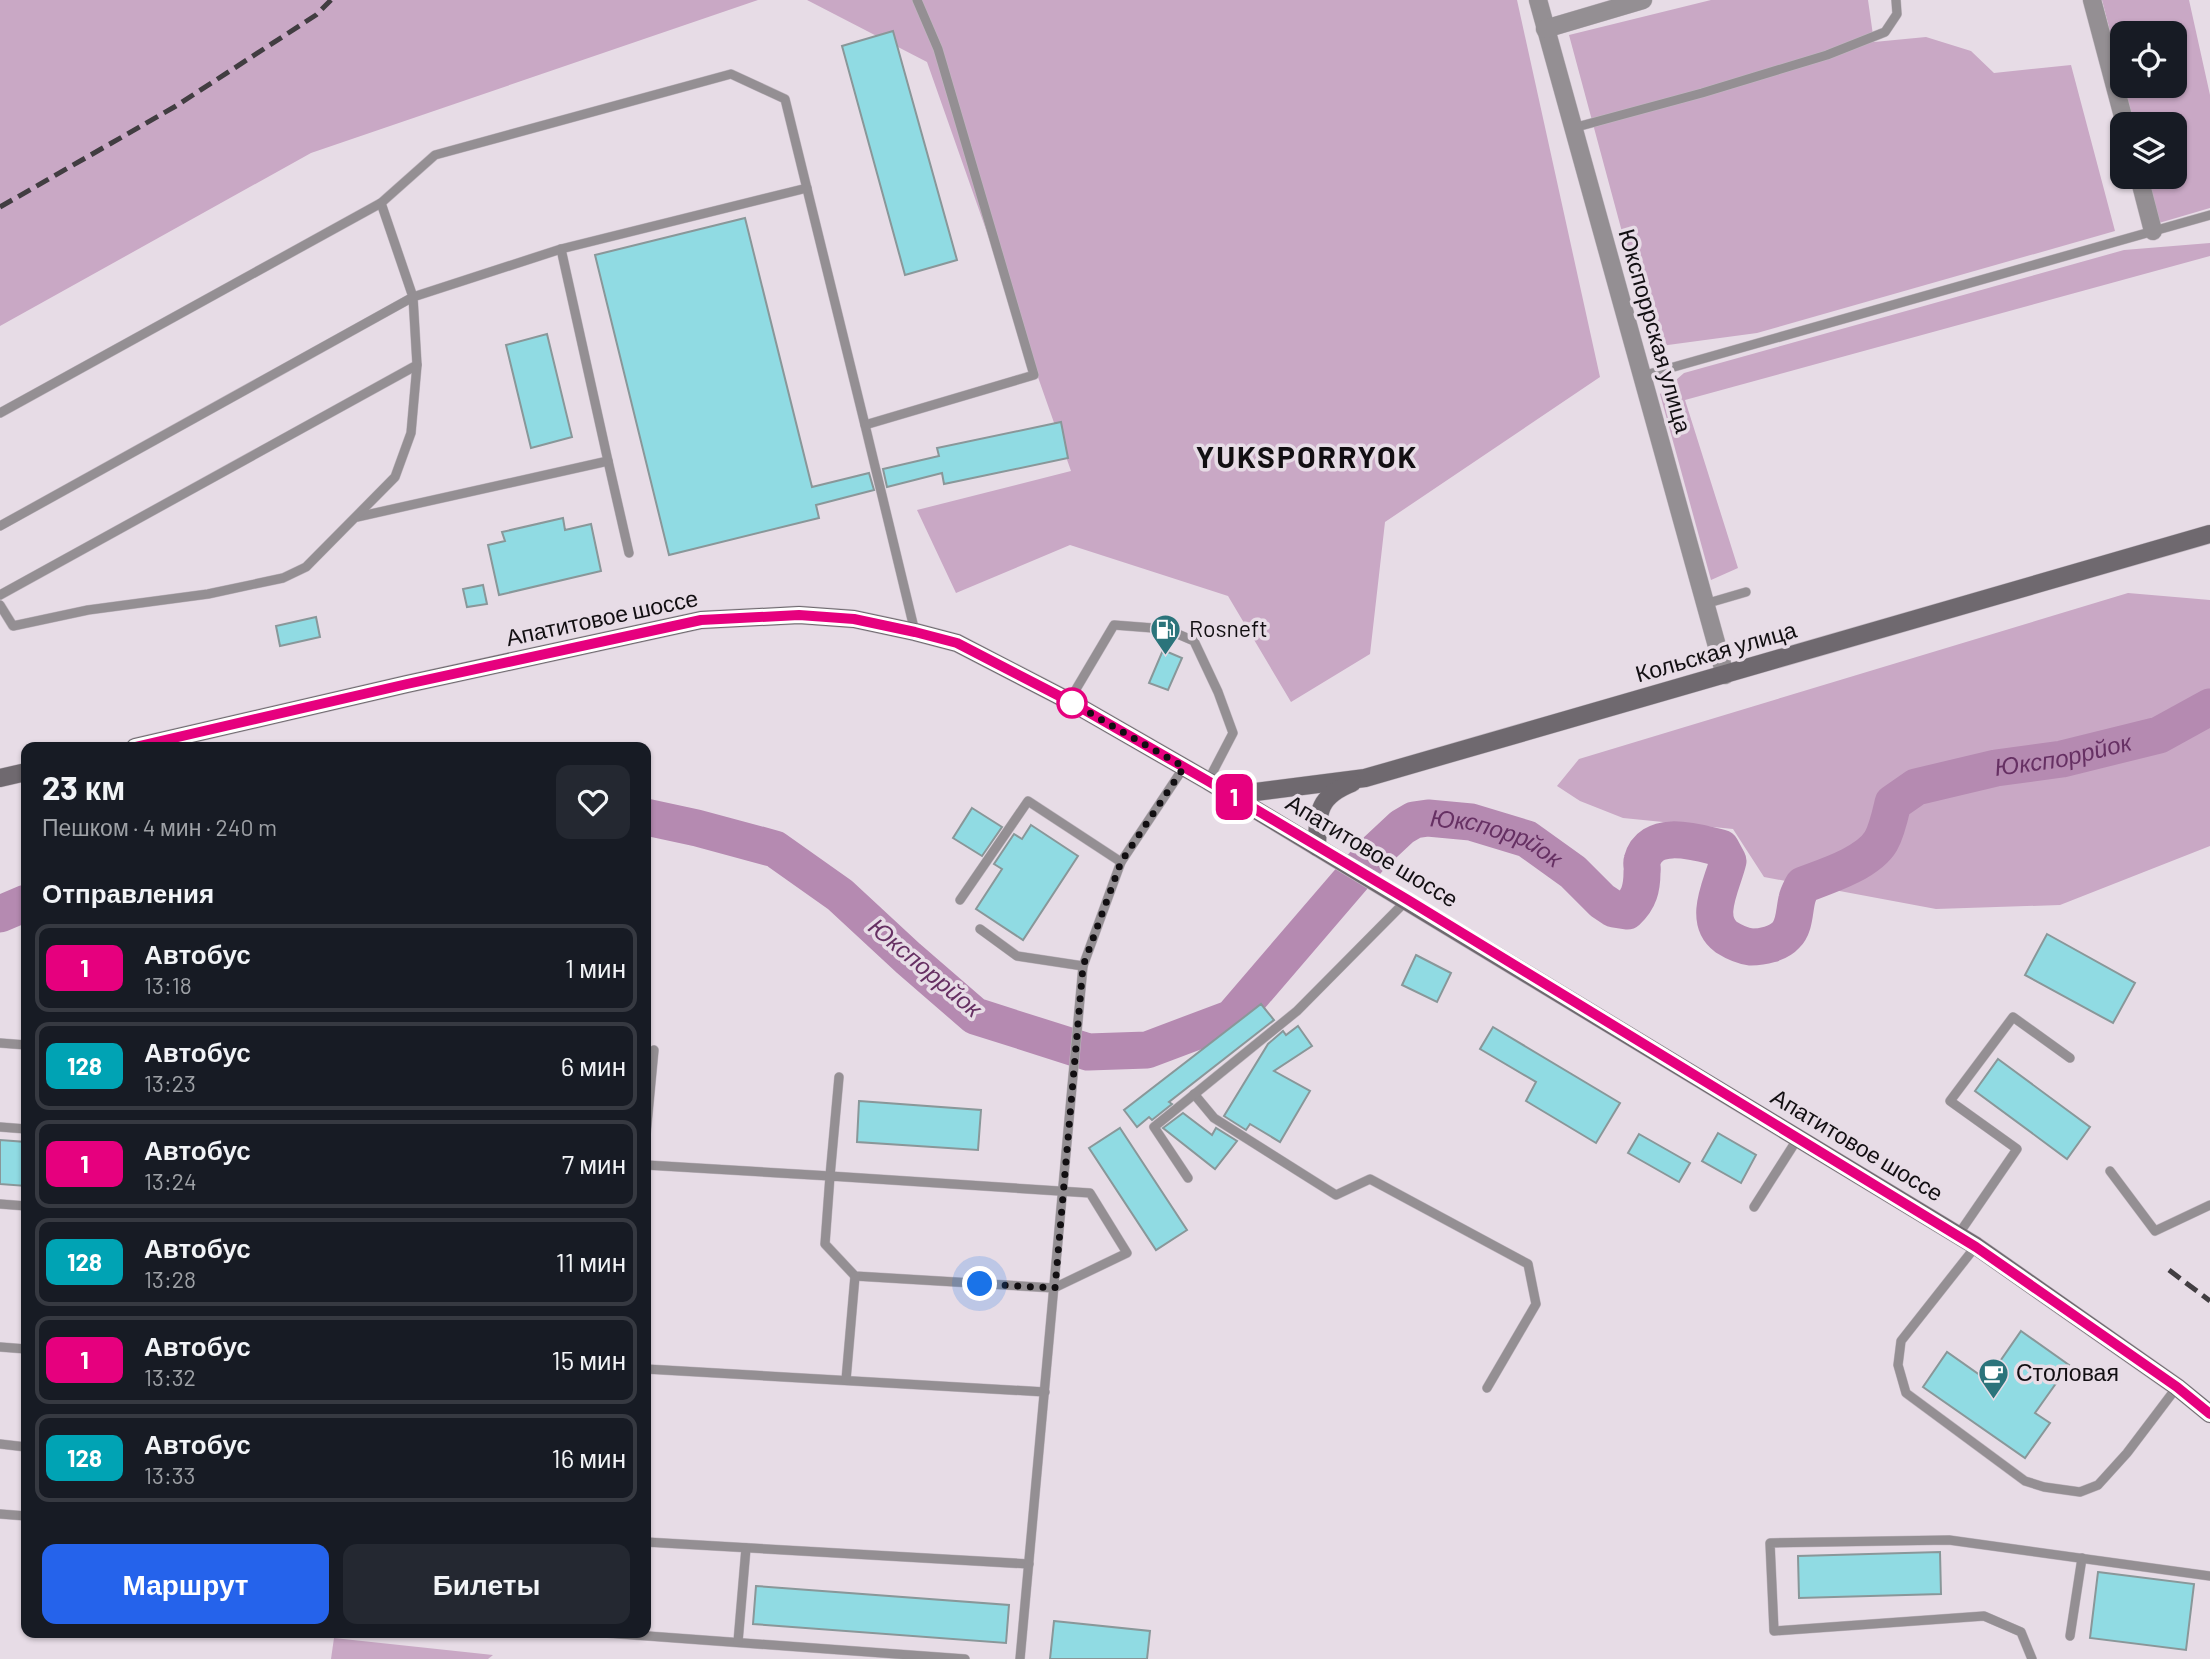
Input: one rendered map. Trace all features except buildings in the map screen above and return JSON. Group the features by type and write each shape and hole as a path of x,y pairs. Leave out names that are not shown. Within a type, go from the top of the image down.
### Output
{"street":[{"name":"Юкспоррская улица","path":"1538,0 1725,675"},
{"path":"1545,29 1643,0"},
{"path":"2092,0 2122,112"},
{"path":"2142,189 2153,231"},
{"name":"Кольская улица","path":"1232,795 1365,778 2210,534"},
{"name":"Апатитовое шоссе","path":"157,742 701,620 799,615 854,619 957,643 1069,701 1232,795 1976,1247 2177,1387 2210,1414"},
{"path":"0,778 21,773"},
{"path":"1317,847 1318,820 1324,802 1335,790 1365,778"}],"lane":[{"path":"865,425 1034,375 938,49 917,0"},
{"path":"1573,128 1827,55 1885,32 1897,14 1896,0"},
{"path":"0,413 381,203 435,155 731,74 785,99 915,632"},
{"path":"0,526 413,297 561,249 807,188"},
{"path":"0,605 13,626 88,610 208,594 283,578 306,567 395,477 411,433 416,365 413,297 381,203"},
{"path":"1642,376 2210,215"},
{"path":"561,249 629,553"},
{"path":"0,595 416,365"},
{"path":"357,517 608,461"},
{"path":"1705,604 1746,592"},
{"path":"1069,701 1114,625 1166,629 1194,641 1218,692 1233,733 1208,781"},
{"path":"1020,1659 1083,968 1121,862 1184,767"},
{"path":"960,900 1028,801 1121,862"},
{"path":"1188,1178 1154,1127 1297,1011 1408,900"},
{"path":"980,929 1017,956 1083,968"},
{"path":"1958,1236 2017,1149 1950,1101 2013,1017 2070,1058"},
{"path":"0,1043 21,1045"},
{"path":"651,1082 654,1050"},
{"path":"651,1165 830,1177 1090,1193 1127,1253 1055,1288 855,1276 825,1244 830,1177 839,1077"},
{"path":"1194,1094 1214,1118 1336,1195 1370,1179 1528,1264 1536,1304 1487,1388"},
{"path":"0,1127 21,1129"},
{"path":"1754,1207 1798,1138"},
{"path":"2110,1171 2155,1231 2210,1205"},
{"path":"0,1204 21,1206"},
{"path":"1976,1247 1901,1341 1898,1365 1906,1393 2025,1481 2044,1487 2080,1492 2098,1485 2127,1453 2177,1387"},
{"path":"846,1380 855,1276"},
{"path":"0,1348 21,1349"},
{"path":"651,1369 1045,1392"},
{"path":"0,1444 21,1446"},
{"path":"0,1514 21,1516"},
{"path":"2032,1659 2021,1632 1984,1616 1774,1631 1770,1543 1949,1540 2210,1576"},
{"path":"651,1542 1029,1564"},
{"path":"738,1642 746,1548"},
{"path":"2070,1636 2082,1558"},
{"path":"651,1636 965,1659"}],"shaded area":[{"path":"0,0 758,0 311,153 0,326"},
{"path":"807,0 1517,0 1600,377 1385,522 1370,654 1291,702 1228,596 1070,545 956,593 917,510 1071,471 927,62"},
{"path":"1711,0 1868,0 1874,42 1926,37 1971,51 1994,73 2071,65 2115,231 1757,333 1653,347 1569,35"},
{"path":"2102,0 2189,0 2210,95 2210,208 2159,223 2151,189 2187,189 2187,112 2131,112 2127,98 2187,98 2187,21 2110,21 2110,31"},
{"path":"2210,243 2210,256 1685,400 1738,568 1711,580 1660,394 1684,373 2124,250"},
{"path":"2128,593 2210,600 2210,846 2060,905 1936,909 1764,877 1733,829 1623,818 1580,801 1557,786 1579,759"},
{"path":"334,1638 493,1655 488,1659 331,1659"}],"waterway":[{"name":"Юкспоррйок","path":"651,818 775,849 840,895 975,1016 1088,1052 1147,1050 1232,1018 1372,855 1402,827 1414,820 1428,818 1471,822 1527,839 1573,872 1602,901 1614,909 1627,911 1639,893 1642,861 1647,850 1655,844 1677,840 1721,848 1728,861 1716,900 1715,921 1729,939 1744,946 1760,946 1779,941 1789,931 1797,897 1803,885 1846,868 1875,849 1885,832 1893,803 1916,787 1996,768 2062,759 2159,735 2210,707"},
{"name":"Юкспоррйок","path":"0,914 21,905"}],"railway":[{"path":"0,207 176,106 316,15 331,0"},
{"path":"2169,1270 2210,1301"}],"bus line":[{"name":"1","path":"157,742 701,620 799,615 854,619 957,643 1069,701 1208,781 1976,1247 2177,1387 2210,1414"}],"place":[{"name":"Rosneft","path":"1166,656"},
{"name":"Столовая","path":"1993,1400"}],"district":[{"name":"YUKSPORRYOK","path":"1307,458"}],"route":[{"path":"980,1284 1055,1288 1083,966 1121,862 1184,767 1069,701 1072,703"}]}
